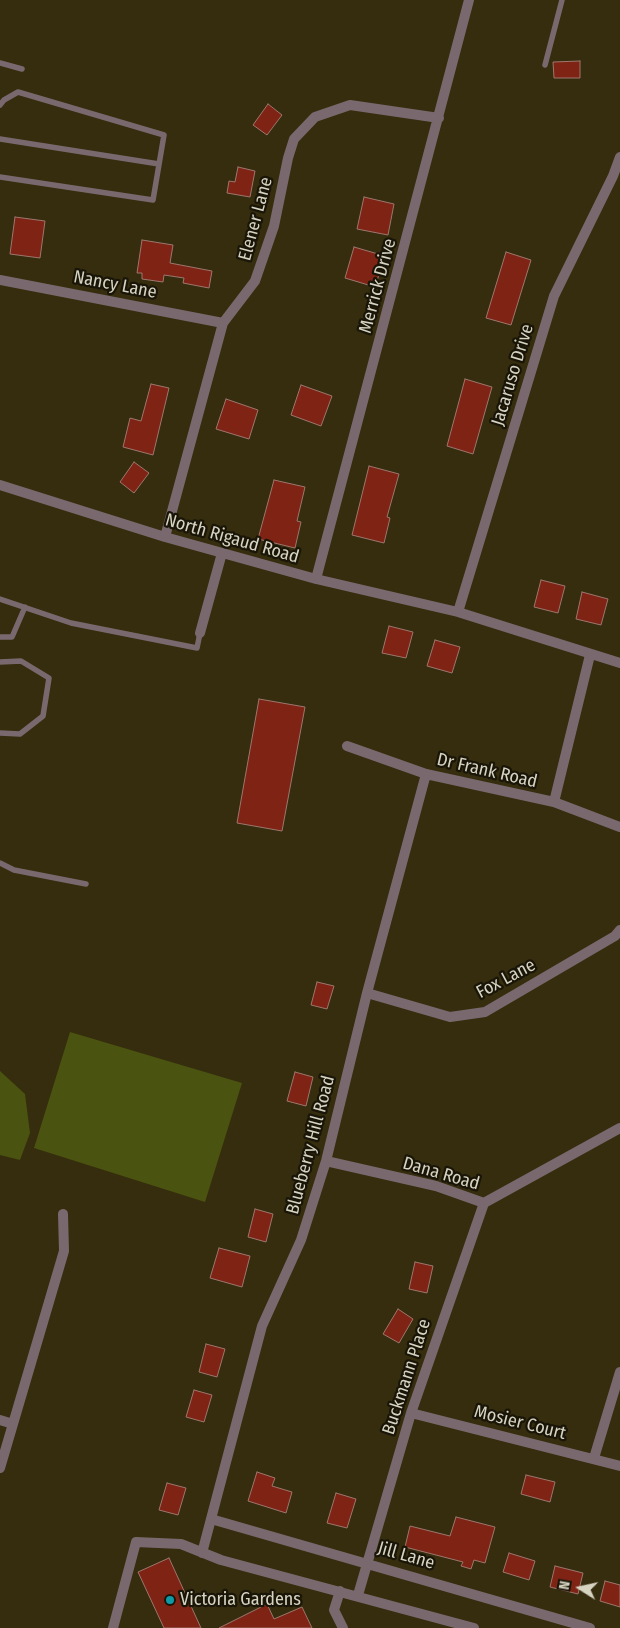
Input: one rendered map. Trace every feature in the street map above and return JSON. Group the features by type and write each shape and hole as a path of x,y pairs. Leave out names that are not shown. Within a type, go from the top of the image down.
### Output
{"street":[{"name":"Merrick Drive","path":"316,579 469,0"},
{"name":"Elener Lane","path":"165,537 223,323 255,281 274,226 290,148 294,139 315,117 350,105 439,118"},
{"name":"Jacaruso Drive","path":"458,612 554,296 613,176 620,157"},
{"name":"Nancy Lane","path":"0,280 223,323"},
{"name":"North Rigaud Road","path":"0,484 165,537 316,579 458,612 620,663"},
{"path":"200,633 222,553"},
{"path":"554,802 590,655"},
{"name":"Dr Frank Road","path":"347,746 426,774 554,802 620,827"},
{"name":"Blueberry Hill Road","path":"202,1553 262,1326 301,1240 326,1160 367,993 426,774"},
{"name":"Fox Lane","path":"367,993 450,1017 486,1012 616,936 620,930"},
{"name":"Dana Road","path":"326,1160 436,1186 484,1203 620,1128"},
{"name":"Buckmann Place","path":"358,1596 411,1413 484,1203"},
{"path":"0,1468 64,1251 62,1214"},
{"path":"594,1458 620,1372"},
{"name":"Mosier Court","path":"411,1413 620,1466"},
{"path":"0,1420 12,1424"},
{"name":"Jill Lane","path":"212,1519 368,1562 590,1628"},
{"path":"112,1628 136,1542 181,1544 221,1560 474,1628"},
{"path":"340,1591 334,1610 342,1628"},
{"path":"441,1628 452,1622"}],"lane":[{"path":"545,65 562,0"},
{"path":"0,63 22,69"},
{"path":"0,105 4,100 18,92 164,135 154,200 0,177"},
{"path":"0,139 159,164"},
{"path":"0,599 71,623 197,648 200,633"},
{"path":"0,637 12,637 24,607"},
{"path":"0,662 21,661 49,678 43,716 20,734 0,733"},
{"path":"0,863 14,870 86,884"}],"green space":[{"path":"70,1032 242,1083 205,1202 34,1148"},
{"path":"0,1071 25,1094 30,1133 20,1160 0,1155"}],"building":[{"path":"580,61 580,78 554,78 553,62"},
{"path":"268,104 282,115 267,135 253,125"},
{"path":"238,167 255,171 250,197 227,193 229,181 235,182"},
{"path":"364,197 394,204 388,235 357,229"},
{"path":"15,217 45,221 40,258 10,254"},
{"path":"142,240 173,245 170,263 212,271 209,288 183,283 184,278 164,275 163,282 142,279 142,273 137,273"},
{"path":"354,247 385,256 375,287 345,278"},
{"path":"506,252 531,260 511,325 486,318"},
{"path":"465,379 492,387 473,454 447,446"},
{"path":"151,384 169,388 153,455 123,447 130,418 141,421"},
{"path":"301,385 332,396 321,426 291,415"},
{"path":"226,399 258,410 249,439 216,429"},
{"path":"134,462 149,473 134,493 120,482"},
{"path":"369,466 399,474 387,517 390,518 384,543 352,535"},
{"path":"274,480 305,487 297,521 301,522 295,548 258,539"},
{"path":"541,580 565,586 558,613 534,607"},
{"path":"582,592 608,599 601,625 576,619"},
{"path":"389,626 413,632 406,658 382,653"},
{"path":"435,640 460,647 452,673 427,666"},
{"path":"259,699 305,707 282,831 237,823"},
{"path":"317,982 334,986 327,1009 311,1005"},
{"path":"295,1072 313,1077 306,1106 287,1101"},
{"path":"255,1209 273,1214 266,1242 248,1237"},
{"path":"219,1248 250,1256 242,1287 210,1278"},
{"path":"415,1262 433,1266 427,1293 409,1289"},
{"path":"398,1309 413,1319 399,1343 383,1334"},
{"path":"206,1344 225,1349 217,1377 199,1372"},
{"path":"194,1390 212,1395 204,1422 186,1417"},
{"path":"257,1472 275,1478 272,1486 292,1492 286,1513 248,1501"},
{"path":"526,1475 555,1482 550,1502 521,1494"},
{"path":"167,1483 186,1488 178,1515 159,1510"},
{"path":"336,1493 356,1499 347,1528 327,1523"},
{"path":"456,1517 495,1527 485,1563 474,1560 471,1569 461,1566 463,1562 405,1547 410,1526 450,1536"},
{"path":"509,1553 535,1561 529,1580 503,1572"},
{"name":"Victoria Gardens","path":"169,1558 201,1628 164,1628 138,1572"},
{"path":"555,1566 583,1573 578,1594 550,1587"},
{"path":"605,1581 620,1585 620,1607 600,1601"},
{"name":"Victoria Gardens","path":"267,1604 274,1619 302,1607 312,1628 219,1628"}],"place":[{"name":"Victoria Gardens","path":"170,1600"}]}
